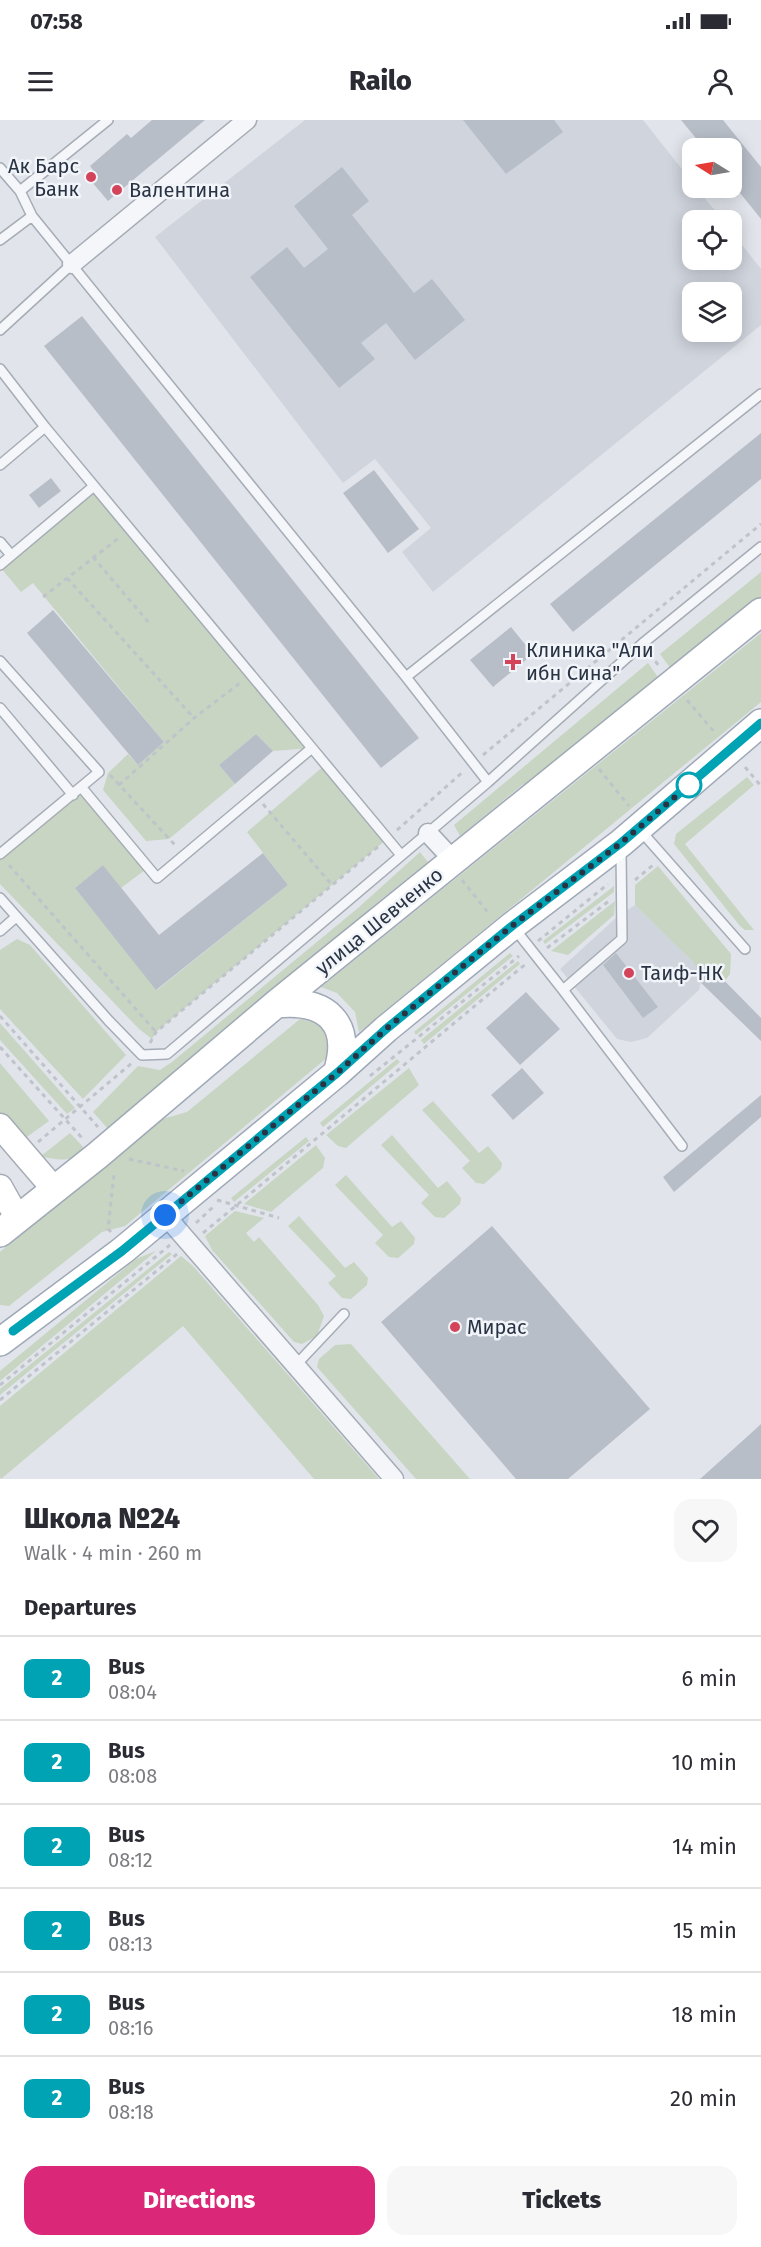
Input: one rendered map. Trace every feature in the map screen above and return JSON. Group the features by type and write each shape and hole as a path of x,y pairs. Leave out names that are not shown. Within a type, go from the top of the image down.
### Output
{"main road":[{"name":"улица Шевченко","path":"9,1226 98,1155 276,1004 761,612"},
{"path":"4,1333 122,1251 337,1073 386,1029 508,929 630,835 761,723"},
{"path":"276,1004 293,1002 309,1005 322,1009 333,1018 341,1030 343,1043 337,1073"}],"street":[{"path":"72,264 247,120"},
{"path":"428,833 452,862"},
{"path":"0,1126 54,1189"},
{"path":"0,1187 9,1226"},
{"path":"165,1215 394,1479"}],"lane":[{"path":"20,191 108,120"},
{"path":"0,168 20,191 32,216 406,677 488,782"},
{"path":"0,240 32,216"},
{"path":"0,330 72,264"},
{"path":"0,369 45,427 401,855"},
{"path":"406,677 761,394"},
{"path":"0,465 45,427"},
{"path":"0,565 94,486"},
{"path":"0,542 11,555"},
{"path":"0,898 109,1021 142,1054 167,1054 488,782 642,644 761,547"},
{"path":"0,661 99,772 0,854"},
{"path":"0,708 73,795"},
{"path":"82,788 157,878 312,748"},
{"path":"563,990 622,939 621,873 630,835"},
{"path":"630,835 745,949"},
{"path":"0,931 16,917"},
{"path":"508,929 530,947 682,1146"},
{"path":"295,1366 344,1314"}],"path":[{"path":"32,1148 142,1054 156,1032 387,839 473,763 761,524"},
{"path":"43,597 130,529"},
{"path":"93,557 150,624"},
{"path":"67,578 194,718"},
{"path":"642,644 661,669"},
{"path":"119,785 194,718 251,675"},
{"path":"682,694 722,740"},
{"path":"753,760 745,766 761,786"},
{"path":"99,772 105,770 184,856"},
{"path":"256,795 332,885"},
{"path":"452,862 508,929"},
{"path":"8,864 156,1032"},
{"path":"0,1385 186,1240 235,1207 321,1136 412,1056 653,866"},
{"path":"370,1076 621,873"},
{"path":"0,1016 104,1133"},
{"path":"0,1047 84,1140"},
{"path":"122,1157 193,1173"},
{"path":"109,1168 114,1173 108,1229 114,1236"},
{"path":"0,1400 186,1240 224,1197"},
{"path":"218,1202 279,1218"}],"shaded area":[{"path":"305,120 643,120 682,169 682,198 704,198 715,210 682,210 682,270 742,270 742,245 761,269 761,325 742,340 742,282 682,282 682,342 740,342 433,592 402,552 431,528 375,459 343,483 155,237"},
{"path":"635,905 693,962 702,977 699,990 647,1038 631,1042 617,1039 560,969 617,917"}],"green space":[{"path":"94,486 312,748 273,751 256,734 219,765 235,784 169,839 146,841 103,790 108,773 128,754 138,765 164,742 33,583 21,592 0,567"},
{"path":"761,572 761,603 674,673 660,654"},
{"path":"761,633 761,702 359,1032 355,1012 337,993 321,987"},
{"path":"648,663 662,683 546,778 522,785 460,836 454,825"},
{"path":"326,764 387,839 156,1032 152,1039 139,1029 0,884 0,853 82,788 149,867 121,888 103,865 75,888 157,990 288,885 247,832"},
{"path":"747,777 754,785 685,844 754,930 745,930 740,926 674,844 676,834"},
{"path":"420,852 428,862 373,906 354,931 109,1130 93,1112 138,1066 160,1070 172,1062 358,908"},
{"path":"658,866 731,954 730,974 725,981 710,966 701,976 693,962 635,905 635,885"},
{"path":"614,886 614,892 545,944 543,941"},
{"path":"615,901 614,915 568,955 551,951"},
{"path":"17,939 30,945 126,1055 83,1099 0,1009 0,950"},
{"path":"510,953 513,956 416,1035 414,1032"},
{"path":"518,961 520,964 424,1044 421,1040"},
{"path":"300,1019 320,1024 331,1041 328,1057 125,1226 102,1232 9,1306 0,1305 0,1252 159,1120 187,1112"},
{"path":"0,1023 75,1108 67,1114 0,1040"},
{"path":"397,1059 400,1062 323,1127 320,1123"},
{"path":"0,1063 49,1121 24,1139 0,1112"},
{"path":"409,1068 419,1085 346,1148 338,1146 326,1135"},
{"path":"433,1101 479,1153 488,1146 502,1163 501,1169 484,1184 476,1183 462,1168 470,1161 422,1110"},
{"path":"70,1133 86,1150 75,1157 65,1159 41,1156"},
{"path":"392,1135 438,1188 447,1181 461,1198 460,1204 444,1218 435,1217 421,1203 429,1195 381,1145"},
{"path":"306,1137 309,1141 234,1202 231,1198"},
{"path":"316,1145 325,1158 323,1168 271,1212 244,1204"},
{"path":"346,1175 392,1227 401,1221 415,1238 414,1244 398,1258 389,1257 375,1243 383,1235 335,1185"},
{"path":"235,1211 264,1218 246,1233 254,1242 259,1237 318,1305 324,1316 317,1336 302,1344 294,1342 212,1250 205,1236"},
{"path":"299,1216 345,1268 354,1262 368,1278 367,1285 351,1299 342,1298 328,1283 336,1276 288,1226"},
{"path":"156,1251 0,1381 0,1371 136,1259"},
{"path":"169,1252 172,1254 0,1395 0,1389"},
{"path":"181,1256 193,1266 379,1479 314,1479 183,1326 1,1479 0,1406"},
{"path":"351,1344 470,1479 416,1479 317,1367 319,1359 335,1345"}],"building":[{"path":"152,120 205,120 108,201 86,175 93,170 90,166 127,134 131,138"},
{"path":"463,120 554,120 563,132 506,174"},
{"path":"681,120 723,120 738,138 696,138"},
{"path":"742,144 761,167 761,219 742,195"},
{"path":"342,167 369,201 352,215 414,293 432,279 465,320 415,360 386,323 361,343 375,359 339,388 250,277 287,247 304,268 328,249 294,206"},
{"path":"82,316 419,738 381,768 44,346"},
{"path":"761,433 761,479 573,632 550,604"},
{"path":"374,470 419,529 388,553 343,493"},
{"path":"51,478 61,491 39,508 29,495"},
{"path":"53,610 164,742 138,765 27,633"},
{"path":"511,627 533,654 493,687 470,660"},
{"path":"256,734 273,751 235,784 219,765"},
{"path":"263,853 288,885 156,990 75,888 103,865 159,935"},
{"path":"616,953 658,1007 643,1018 603,965"},
{"path":"710,966 761,1018 761,1041 698,980"},
{"path":"526,992 560,1029 520,1065 486,1028"},
{"path":"522,1068 544,1093 513,1120 491,1095"},
{"path":"761,1095 761,1117 674,1192 663,1177"},
{"path":"492,1226 650,1409 568,1479 516,1479 381,1322"},
{"path":"761,1424 761,1479 700,1479 749,1435"}],"bus line":[{"name":"2","path":"13,1331 122,1251 337,1073 386,1029 512,926 621,843 761,723"}],"place":[{"name":"Ак Барс Банк","path":"91,177"},
{"name":"Валентина","path":"117,190"},
{"name":"Клиника \"Али ибн Сина\"","path":"513,662"},
{"name":"Таиф-НК","path":"629,973"},
{"name":"Мирас","path":"455,1327"}],"route":[{"path":"165,1215 337,1073 386,1029 512,926 621,843 689,785"}]}
